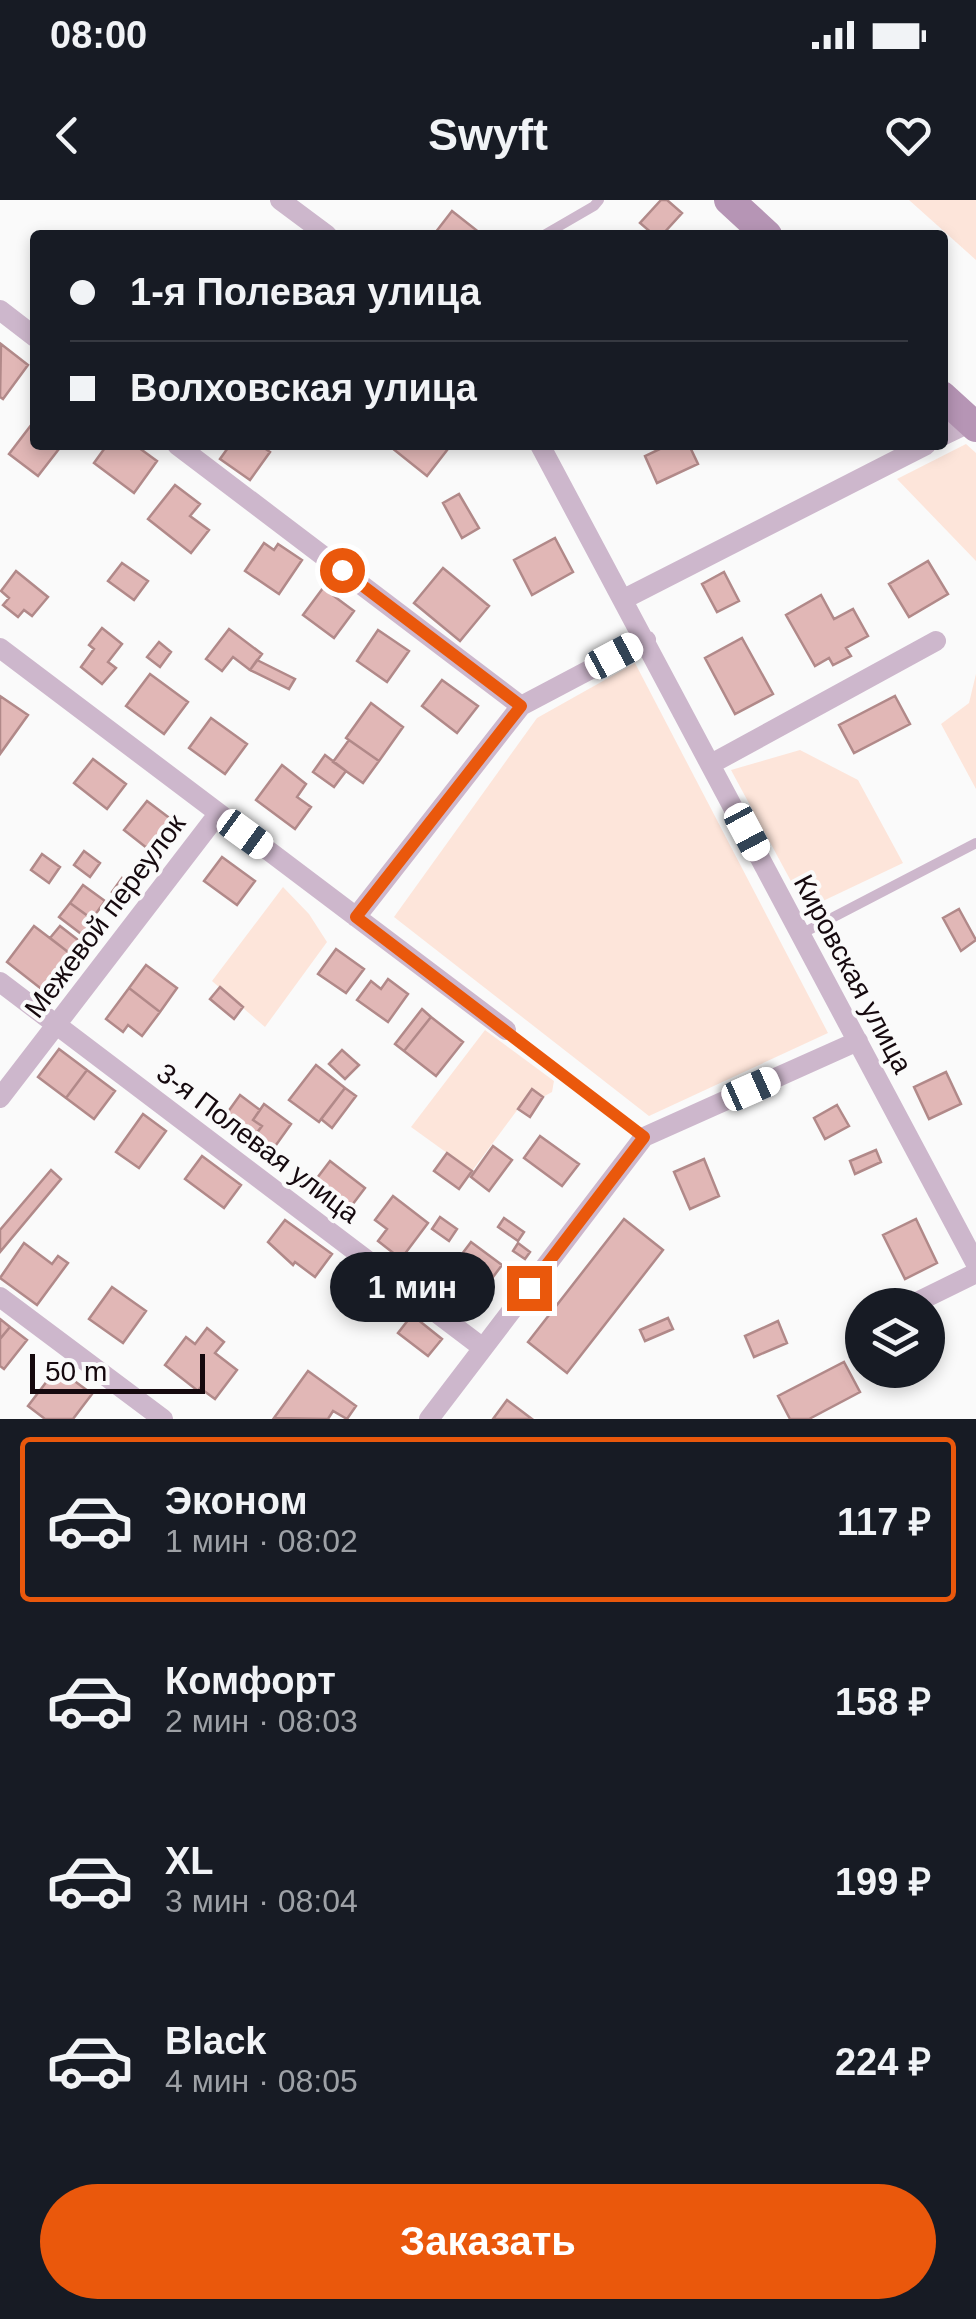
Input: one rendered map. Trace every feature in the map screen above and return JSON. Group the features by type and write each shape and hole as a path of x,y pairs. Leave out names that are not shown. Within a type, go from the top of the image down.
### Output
{"street":[{"path":"280,200 321,230"},
{"path":"728,200 761,230"},
{"path":"0,311 30,333"},
{"path":"948,401 973,424 948,434"},
{"path":"184,450 521,706"},
{"name":"Кировская улица","path":"543,450 976,1264"},
{"path":"624,599 916,450"},
{"path":"356,917 521,706 646,640"},
{"path":"712,764 936,641"},
{"path":"0,648 506,1030"},
{"name":"Межевой переулок","path":"0,1098 218,814"},
{"name":"3-я Полевая улица","path":"0,982 483,1348"},
{"path":"429,1419 644,1137 858,1040"},
{"path":"945,1288 976,1273"},
{"path":"0,1297 163,1419"}],"lane":[{"path":"553,230 599,200"},
{"path":"801,934 976,843"},
{"path":"506,1030 644,1137"}],"shaded area":[{"path":"909,200 976,200 976,260 948,235 948,230 942,230"},
{"path":"966,444 976,453 976,561 897,479"},
{"path":"635,663 828,1033 649,1116 394,917 537,718"},
{"path":"976,674 976,789 941,724 969,703"},
{"path":"800,750 858,780 903,863 806,909 731,770"},
{"path":"283,887 309,914 327,942 265,1027 212,981"},
{"path":"485,1030 554,1081 552,1092 543,1097 532,1090 472,1171 411,1127"}],"building":[{"path":"661,200 667,200 682,213 667,230 648,230 640,223"},
{"path":"452,211 476,230 437,230"},
{"path":"1,344 28,365 3,399 0,397"},
{"path":"30,427 30,450 58,450 38,476 9,454"},
{"path":"103,450 142,450 157,461 134,493 94,463"},
{"path":"226,450 270,452 250,480 220,459"},
{"path":"394,450 447,450 427,476"},
{"path":"658,450 691,450 698,464 657,483 645,456"},
{"path":"175,485 200,504 190,516 209,530 191,553 148,519"},
{"path":"459,494 479,528 462,538 443,503"},
{"path":"555,538 573,572 532,595 514,560"},
{"path":"264,543 274,550 278,544 302,560 279,594 245,571"},
{"path":"928,561 948,594 909,617 889,584"},
{"path":"122,563 148,581 134,600 108,581"},
{"path":"443,568 489,606 460,641 414,603"},
{"path":"16,571 48,597 32,616 24,610 18,617 3,605 9,598 1,591"},
{"path":"724,572 739,601 717,612 702,584"},
{"path":"323,588 354,611 334,638 303,615"},
{"path":"821,595 834,619 853,609 868,636 846,648 851,656 833,665 829,658 815,666 786,615"},
{"path":"102,628 122,644 108,662 116,668 102,684 81,667 94,649 89,645"},
{"path":"229,629 262,654 250,670 233,657 222,671 206,659"},
{"path":"378,630 409,651 387,682 357,661"},
{"path":"742,638 773,694 735,714 705,658"},
{"path":"159,642 171,652 160,667 147,657"},
{"path":"257,660 295,679 289,689 250,670"},
{"path":"150,674 188,702 164,734 126,706"},
{"path":"442,680 478,706 457,733 422,706"},
{"path":"0,696 28,715 0,754"},
{"path":"895,696 910,724 854,753 839,725"},
{"path":"371,703 403,727 379,761 346,738"},
{"path":"211,718 247,744 225,774 189,748"},
{"path":"349,740 379,761 363,783 333,762"},
{"path":"325,755 346,771 334,787 313,772"},
{"path":"93,759 126,784 107,809 74,783"},
{"path":"282,765 306,784 297,797 311,807 295,829 256,800"},
{"path":"147,801 180,826 157,856 124,830"},
{"path":"84,851 100,863 90,877 74,865"},
{"path":"42,854 60,867 49,883 31,870"},
{"path":"222,857 255,881 237,905 204,881"},
{"path":"122,878 137,889 127,903 112,892"},
{"path":"83,885 105,901 92,919 70,903"},
{"path":"70,903 92,919 96,914 108,924 93,943 59,917"},
{"path":"959,909 976,940 961,951 943,918"},
{"path":"34,926 72,955 44,991 7,962"},
{"path":"60,926 78,940 68,952 50,938"},
{"path":"336,949 364,969 346,993 318,974"},
{"path":"146,965 177,988 160,1012 129,988"},
{"path":"388,979 408,994 388,1022 357,1000 371,981 381,989"},
{"path":"220,987 243,1007 234,1019 210,999"},
{"path":"129,988 160,1012 142,1036 128,1025 123,1032 106,1019"},
{"path":"422,1009 431,1017 404,1051 395,1044"},
{"path":"431,1017 463,1042 436,1076 404,1051"},
{"path":"59,1049 87,1070 66,1098 38,1077"},
{"path":"342,1050 359,1065 345,1079 329,1064"},
{"path":"316,1065 345,1088 319,1122 289,1100"},
{"path":"87,1070 115,1091 94,1119 66,1098"},
{"path":"946,1072 961,1104 929,1119 914,1087"},
{"path":"345,1088 356,1096 332,1128 321,1119"},
{"path":"532,1089 543,1097 530,1117 518,1109"},
{"path":"240,1095 260,1110 253,1120 262,1126 248,1144 220,1123"},
{"path":"264,1104 291,1124 266,1159 247,1146 262,1126 253,1120"},
{"path":"837,1105 849,1126 825,1139 814,1118"},
{"path":"143,1114 166,1131 139,1168 116,1152"},
{"path":"540,1136 579,1164 562,1186 524,1158"},
{"path":"493,1146 512,1160 489,1191 471,1177"},
{"path":"876,1150 881,1162 855,1174 850,1161"},
{"path":"447,1153 472,1171 459,1189 434,1171"},
{"path":"202,1156 241,1185 224,1208 185,1179"},
{"path":"704,1159 719,1196 690,1209 674,1172"},
{"path":"330,1161 365,1188 343,1217 318,1199 322,1194 311,1186"},
{"path":"51,1170 61,1179 0,1252 0,1230"},
{"path":"393,1196 428,1223 401,1259 378,1241 387,1229 375,1220"},
{"path":"440,1217 457,1229 449,1241 432,1229"},
{"path":"504,1218 524,1232 518,1241 498,1227"},
{"path":"624,1219 663,1250 567,1373 528,1342"},
{"path":"916,1219 937,1263 905,1279 883,1235"},
{"path":"285,1220 332,1254 315,1277 295,1262 293,1265 268,1242"},
{"path":"471,1242 502,1265 469,1309 438,1286"},
{"path":"24,1243 52,1264 58,1256 68,1263 37,1305 0,1278"},
{"path":"518,1243 530,1252 525,1259 513,1251"},
{"path":"112,1287 146,1311 123,1343 89,1319"},
{"path":"389,1294 399,1302 388,1317 378,1308"},
{"path":"412,1315 442,1339 428,1356 398,1333"},
{"path":"668,1318 673,1329 645,1341 640,1330"},
{"path":"0,1319 10,1327 0,1339"},
{"path":"778,1321 787,1343 754,1357 745,1336"},
{"path":"10,1327 27,1340 4,1369 0,1366 0,1339"},
{"path":"207,1328 224,1342 215,1353 237,1370 215,1399 165,1365 186,1337 195,1344"},
{"path":"844,1362 845,1388 858,1388 860,1392 809,1419 790,1419 778,1396"},
{"path":"57,1368 92,1394 73,1419 45,1419 28,1406"},
{"path":"308,1371 356,1406 347,1419 333,1411 328,1419 274,1418"},
{"path":"507,1400 532,1419 493,1419"}],"route":[{"path":"342,570 521,706 356,917 644,1137 529,1288"}]}
